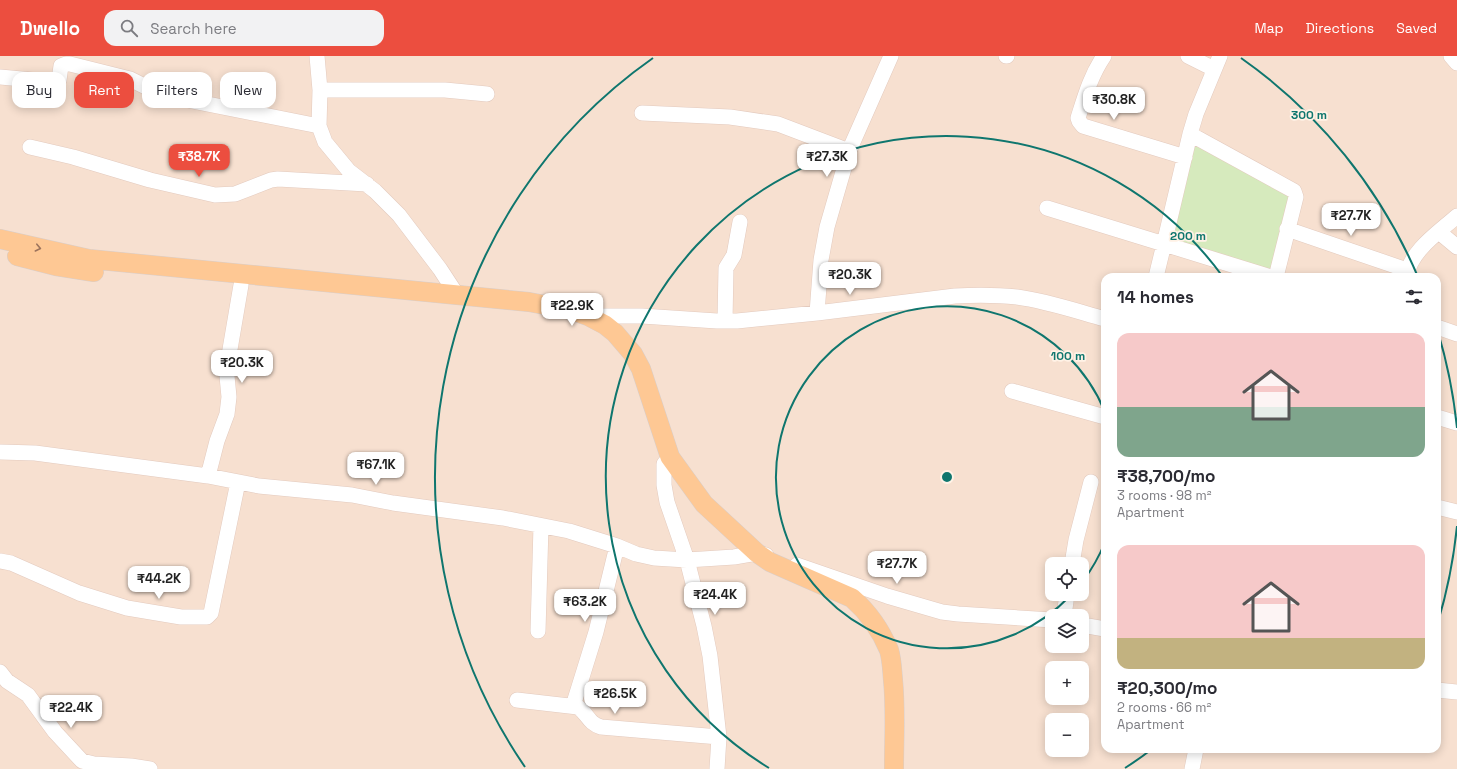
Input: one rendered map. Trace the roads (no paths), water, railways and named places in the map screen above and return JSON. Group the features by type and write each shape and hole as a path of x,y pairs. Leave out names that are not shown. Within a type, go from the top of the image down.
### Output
{"main road":[{"path":"0,239 89,259 529,302 571,310 588,316 605,325 633,354 648,386 667,460"},
{"path":"0,251 56,266 79,270 534,312 583,324 600,333 627,362 636,380 656,445 704,504 754,554 762,565 788,578 832,595 864,621 881,656 884,672 884,769"},
{"path":"754,554 779,567 852,598 860,605 880,632 888,650 891,662 895,699 894,769"}],"street":[{"path":"317,56 320,90 319,126 325,142 349,171 375,190 399,215 440,269 457,295"},
{"path":"817,313 821,260 827,227 849,151 891,56"},
{"path":"1104,56 1091,80 1078,118 1080,124 1185,157"},
{"path":"1157,273 1190,134 1196,114 1217,62 1188,56"},
{"path":"1451,56 1457,63"},
{"path":"0,77 54,82 59,80 63,64 70,64 130,79 162,95 319,126"},
{"path":"320,90 445,90 487,94"},
{"path":"642,113 730,117 778,124 849,151"},
{"path":"1190,134 1292,190 1296,197 1277,273"},
{"path":"30,147 73,157 150,180 215,195 235,194 271,180 278,179 367,184"},
{"path":"1047,208 1258,273"},
{"path":"1406,273 1412,260 1420,249 1457,216"},
{"path":"725,321 726,268 734,255 740,222"},
{"path":"1287,229 1403,273"},
{"path":"1439,232 1457,247"},
{"path":"208,476 216,441 228,414 228,362 241,285"},
{"path":"588,316 642,316 725,321 817,313 955,296 976,295 1018,298 1049,303 1101,318"},
{"path":"1441,328 1457,334"},
{"path":"1012,391 1101,416"},
{"path":"1441,418 1457,423"},
{"path":"0,452 35,453 208,476 287,489 352,495 393,503 503,518 569,531 617,546 645,557 687,560 754,554 772,557 894,598 942,612 1045,620"},
{"path":"667,460 664,485 666,502 687,560 710,656 719,738 716,769"},
{"path":"0,561 11,563 79,593 127,608 181,617 206,617 211,613 238,482"},
{"path":"1073,557 1091,482"},
{"path":"1441,508 1457,512"},
{"path":"538,631 541,526"},
{"path":"573,706 596,632 617,546"},
{"path":"1089,627 1101,629"},
{"path":"0,672 7,681 28,695 55,732 82,761 94,764 132,766 150,769"},
{"path":"1441,690 1457,692"},
{"path":"517,700 573,706 583,710 593,724 601,727 719,738"},
{"path":"1192,769 1195,753"}]}
